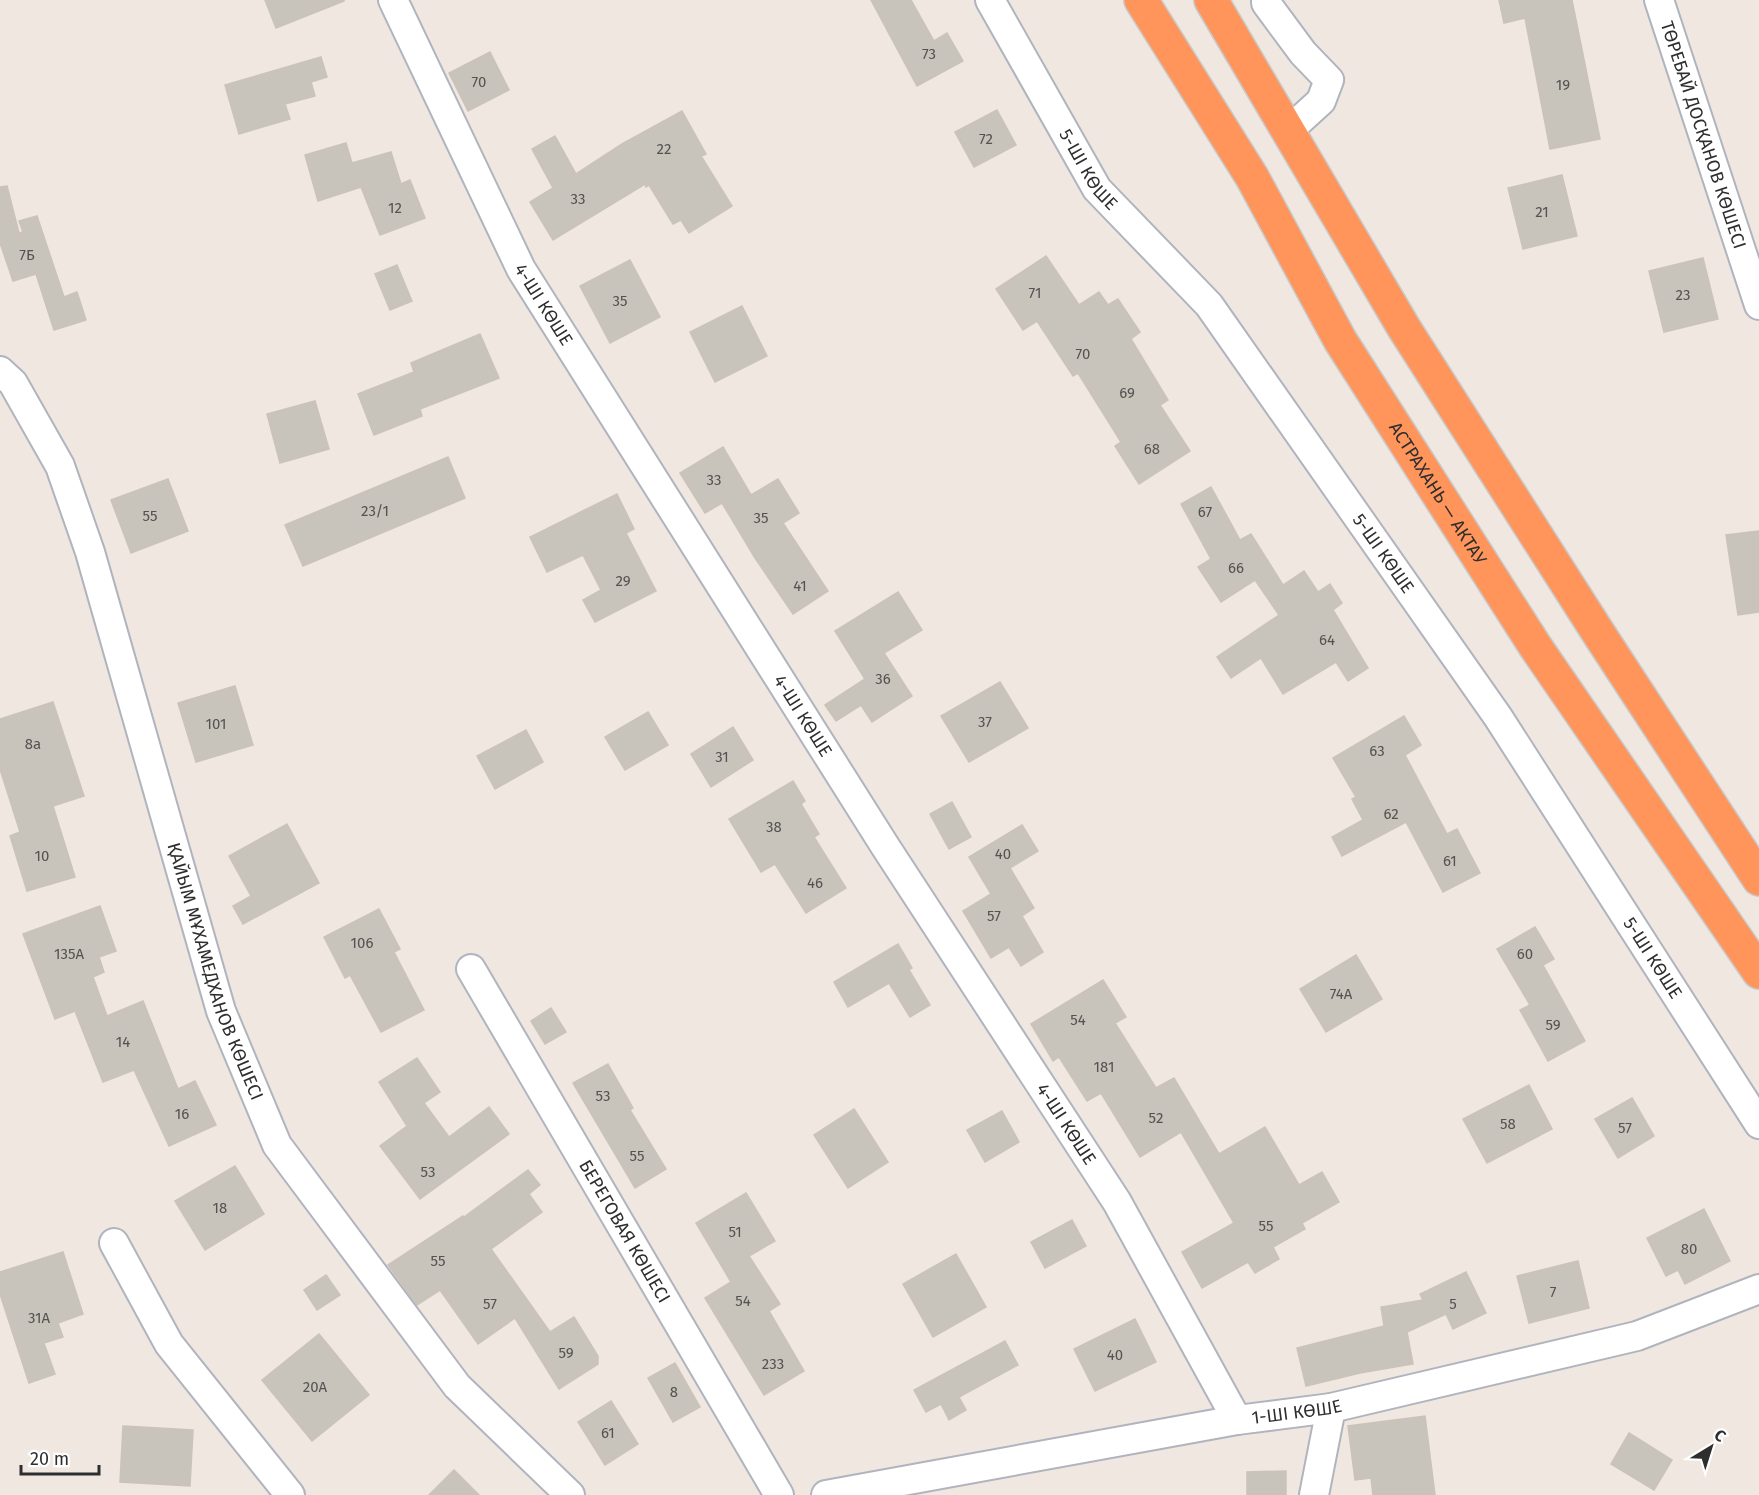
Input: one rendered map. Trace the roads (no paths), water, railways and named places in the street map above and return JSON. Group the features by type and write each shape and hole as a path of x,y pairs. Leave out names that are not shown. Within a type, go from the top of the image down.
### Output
{"highway":[{"name":"АСТРАХАНЬ — АКТАУ","path":"1141,0 1252,177 1340,340 1535,646 1759,972"},
{"path":"1211,0 1404,328 1759,879"}],"street":[{"name":"4-ШI КӨШЕ","path":"393,0 521,269 885,846 1117,1202 1237,1420"},
{"name":"5-ШI КӨШЕ","path":"990,0 1097,189 1209,305 1498,717 1759,1124"},
{"path":"1266,0 1303,53 1329,80 1321,101 1288,130"},
{"name":"ТӨРЕБАЙ ДОСҚАНОВ КӨШЕСІ","path":"1659,0 1759,305"},
{"name":"ҚАЙЫМ МҰХАМЕДХАНОВ КӨШЕСI","path":"0,371 13,382 60,466 90,552 221,1011 277,1145 457,1386 570,1495"},
{"name":"БЕРЕГОВАЯ КӨШЕСІ","path":"471,969 779,1495"},
{"path":"114,1243 169,1344 290,1495"},
{"name":"1-ШІ КӨШЕ","path":"826,1495 1237,1420 1331,1408 1637,1336 1759,1289"},
{"path":"1314,1495 1331,1408"}]}
